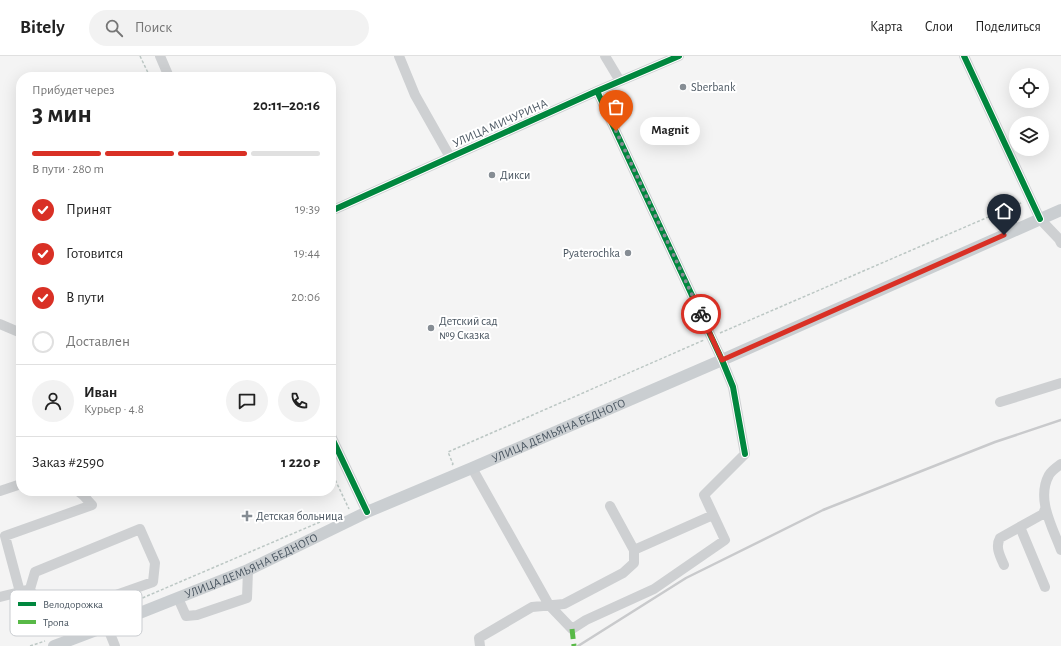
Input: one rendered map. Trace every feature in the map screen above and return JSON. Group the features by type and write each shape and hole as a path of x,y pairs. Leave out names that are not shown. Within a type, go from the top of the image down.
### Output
{"main road":[{"name":"УЛИЦА ДЕМЬЯНА БЕДНОГО","path":"142,610 178,598 248,570 353,518 722,360 1061,210"},
{"name":"УЛИЦА ДЕМЬЯНА БЕДНОГО","path":"49,644 69,636"}],"street":[{"path":"160,56 167,72"},
{"path":"399,56 415,95 450,157"},
{"path":"605,56 620,81"},
{"name":"УЛИЦА МИЧУРИНА","path":"336,209 597,91 679,56"},
{"path":"964,56 1040,219 1061,243"},
{"path":"472,468 549,605 572,630 586,620 654,589 725,540 704,495 745,454 733,387 712,337 597,91"},
{"path":"0,324 16,332"},
{"path":"1000,402 1061,383"},
{"path":"336,447 367,512"},
{"path":"1061,464 1050,473 1044,494 1045,509 1061,550"},
{"path":"0,491 16,486"},
{"path":"19,590 5,536 92,504 84,496"},
{"path":"479,646 479,638 532,607 564,604 623,573 634,563 634,550 610,506"},
{"path":"988,543 1043,514 1045,509"},
{"path":"634,550 713,515"},
{"path":"1020,527 1045,586"},
{"path":"27,590 30,589 35,572 140,528 155,563 153,582 130,590"},
{"path":"1000,538 997,543 998,550 1004,565"},
{"path":"178,598 186,616 197,616 247,598 248,570"},
{"path":"0,597 10,594"},
{"path":"112,636 115,646"}],"path":[{"path":"140,56 148,72"},
{"path":"446,467 453,464 448,452 1030,198"},
{"path":"336,482 353,518"},
{"path":"142,598 334,516"},
{"path":"30,646 49,644"}],"railway":[{"path":"578,646 686,578 823,510 995,442 1061,420"}],"marked path":[{"path":"572,629 574,646"}],"cycle path":[{"path":"336,209 597,91 679,56"},
{"path":"964,56 1040,219"},
{"path":"597,91 722,360 733,387 745,454"},
{"path":"336,447 367,512"}],"way so far":[{"path":"616,131 701,314"}],"place":[{"name":"Sberbank","path":"683,87"},
{"name":"Magnit","path":"616,131"},
{"name":"Дикси","path":"492,175"},
{"name":"Pyaterochka","path":"628,253"},
{"name":"Детский сад №9 Сказка","path":"431,328"},
{"name":"Детская больница","path":"247,516"}],"route":[{"path":"701,314 722,360 1004,235"}]}
